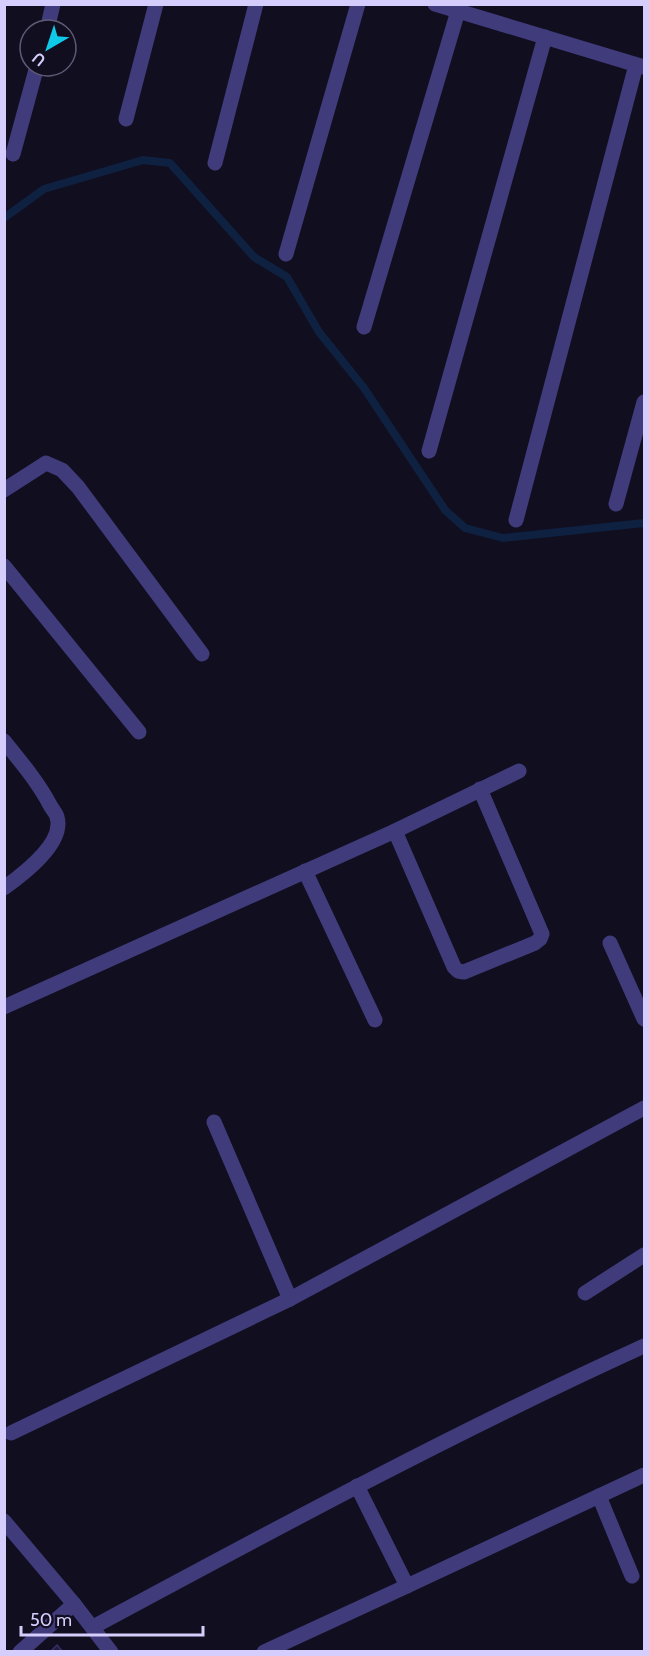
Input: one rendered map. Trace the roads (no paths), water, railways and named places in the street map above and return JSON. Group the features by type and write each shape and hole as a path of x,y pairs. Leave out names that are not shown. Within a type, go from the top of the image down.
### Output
{"street":[{"path":"126,119 156,4"},
{"path":"216,163 256,4"},
{"path":"286,254 358,4"},
{"path":"435,4 640,66 516,520"},
{"path":"364,327 458,11"},
{"path":"429,451 544,37"},
{"path":"13,154 34,78"},
{"path":"616,504 645,402"},
{"path":"4,490 46,463 62,470 78,487 202,654"},
{"path":"4,566 139,732"},
{"path":"4,741 40,785 58,819 56,836 45,853 24,874 4,888"},
{"path":"4,1007 395,831 519,771"},
{"path":"395,831 454,967 458,971 464,972 535,943 542,934 480,789"},
{"path":"305,870 375,1020"},
{"path":"610,943 645,1019"},
{"path":"12,1433 290,1299 645,1108"},
{"path":"214,1122 290,1299"},
{"path":"585,1293 645,1255"},
{"path":"93,1627 357,1486 597,1367 645,1346"},
{"path":"264,1652 645,1475"},
{"path":"357,1486 407,1586"},
{"path":"599,1496 632,1576"},
{"path":"4,1521 93,1627 111,1652"},
{"path":"20,1652 74,1604"}],"waterway":[{"path":"4,218 44,189 143,160 170,163 254,257 287,277 319,332 364,388 445,510 465,528 503,538 644,523"}]}
